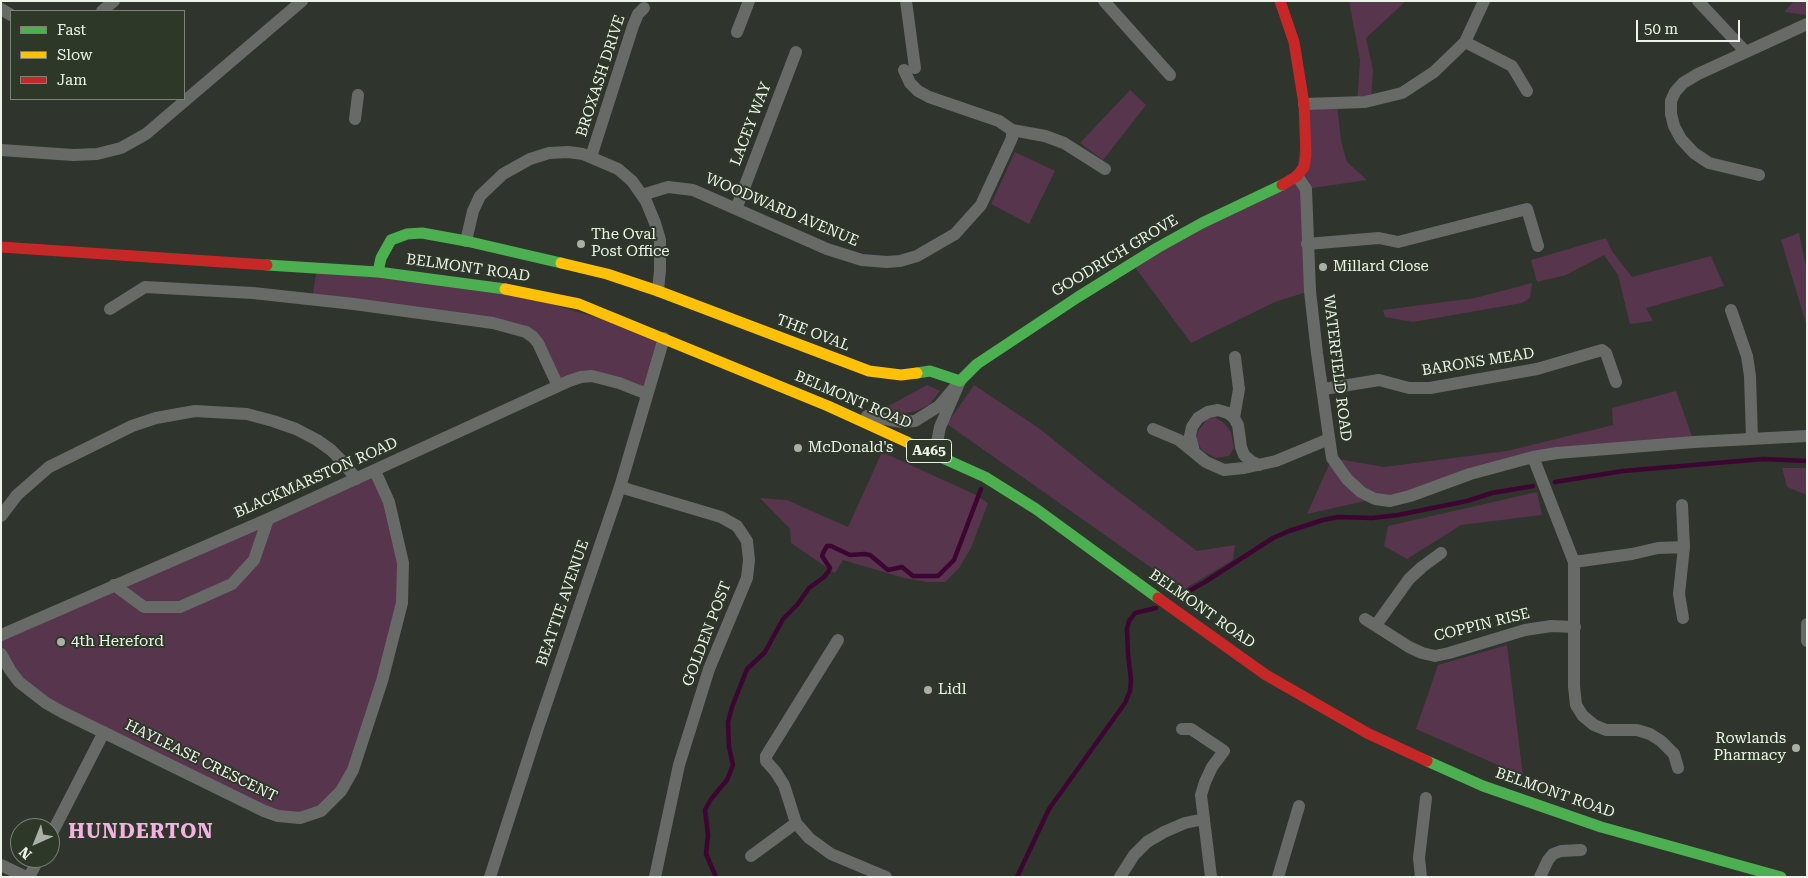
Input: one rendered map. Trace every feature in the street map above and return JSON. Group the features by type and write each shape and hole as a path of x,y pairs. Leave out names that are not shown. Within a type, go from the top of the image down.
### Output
{"main road":[{"path":"1280,1 1294,42 1304,104 1306,155 1304,167 1297,176"},
{"name":"GOODRICH GROVE","path":"960,380 977,364 1156,248 1297,176"},
{"name":"THE OVAL","path":"378,272 381,258 391,240 407,234 422,233 466,241 607,274 658,291 869,371 901,375 930,371 960,380"},
{"name":"BELMONT ROAD","path":"1,247 378,272 492,286 579,304 828,406 985,477 1036,510 1266,675 1367,733 1432,764 1538,807 1601,827 1781,877"}],"street":[{"path":"103,10 114,1"},
{"path":"1,150 97,154 121,148 146,134 302,1"},
{"path":"737,32 749,1"},
{"path":"906,1 910,84 918,91 928,97 999,121 1012,130 1045,136 1064,143 1105,169"},
{"path":"1104,1 1170,75"},
{"path":"1304,104 1365,102 1402,94 1434,72 1465,42 1484,1"},
{"path":"1705,4 1745,51"},
{"name":"BROXASH DRIVE","path":"591,157 633,26 638,14 644,8"},
{"path":"1759,175 1709,163 1694,153 1681,139 1674,126 1671,114 1671,101 1674,92 1683,83 1698,74 1807,24"},
{"path":"1465,42 1512,66 1527,91"},
{"name":"LACEY WAY","path":"736,209 796,52"},
{"path":"355,119 358,95"},
{"name":"WOODWARD AVENUE","path":"642,195 663,188 693,190 845,256 883,262 900,261 917,256 955,234 970,218 981,205 1012,138 1012,130"},
{"path":"466,241 473,212 480,196 503,174 530,159 549,153 568,152 583,154 618,169 632,181 642,195 655,223 660,240 658,291"},
{"name":"WATERFIELD ROAD","path":"1297,176 1306,189 1307,244 1314,326 1332,458 1347,479 1361,492 1374,499 1390,501 1410,496 1470,474 1533,457 1583,450 1807,436"},
{"path":"1307,244 1379,238 1398,242 1527,209 1538,246"},
{"path":"110,308 145,286 253,293 354,304 493,323 526,332 533,337 538,343 558,386"},
{"path":"1731,310 1747,356 1750,376 1752,438"},
{"name":"BEATTIE AVENUE","path":"490,877 538,728 620,487 664,338"},
{"name":"BARONS MEAD","path":"1324,389 1379,380 1409,388 1430,388 1537,369 1602,350 1606,353 1616,382"},
{"path":"1234,418 1239,389 1235,357"},
{"name":"BLACKMARSTON ROAD","path":"1,635 268,519 581,377 592,376 619,383 647,394"},
{"name":"GOODRICH GROVE","path":"828,406 852,413 902,422 915,421 939,406 960,380"},
{"name":"GOODRICH GROVE","path":"935,453 940,427 960,380"},
{"path":"1194,451 1190,436 1192,427 1198,418 1208,412 1218,410 1228,413 1234,418 1238,425 1244,455 1259,465"},
{"path":"1,516 17,495 49,467 132,426 156,418 195,411 247,414 296,429 331,450 356,479"},
{"path":"1153,429 1179,440 1206,462 1224,470 1276,461 1329,439"},
{"path":"1533,457 1574,562 1574,686 1576,704 1583,716 1594,725 1606,730 1637,730 1650,734 1661,741 1674,754 1678,768"},
{"name":"HAYLEASE CRESCENT","path":"1,654 10,670 30,692 54,708 264,811 278,816 300,818 321,811 333,801 348,780 352,770 382,681 402,603 403,563 389,502 374,470"},
{"name":"GOLDEN POST","path":"620,487 721,517 737,526 747,541 749,560 747,578 708,669 678,765 659,876"},
{"path":"1682,505 1684,547 1679,594 1683,618"},
{"path":"114,586 144,607 180,608 232,584 254,560 268,519"},
{"path":"1574,562 1632,554 1658,548 1684,547"},
{"path":"1376,625 1409,579 1440,553"},
{"name":"COPPIN RISE","path":"1365,618 1409,648 1435,656 1525,630 1551,626 1575,627"},
{"path":"1807,624 1807,641"},
{"path":"838,640 766,756 766,761 784,786 796,823 808,838 831,854 886,877"},
{"path":"1182,729 1191,729 1224,751 1204,782 1201,795 1211,877"},
{"path":"59,818 104,732"},
{"path":"1421,877 1420,850 1426,798"},
{"path":"1278,877 1298,806"},
{"path":"1120,877 1134,855 1147,842 1185,823 1204,819"},
{"path":"751,856 796,823"},
{"path":"1540,877 1553,854 1561,851 1581,850"},
{"path":"1,865 28,877"}],"shaded area":[{"path":"1349,1 1406,1 1366,38 1373,70 1371,101 1357,103 1360,60"},
{"path":"1794,1 1807,1 1807,15 1784,12"},
{"path":"1130,90 1146,105 1103,160 1080,143"},
{"path":"1304,104 1337,104 1341,141 1347,162 1367,180 1306,189 1310,291 1275,302 1191,343 1132,263 1297,176"},
{"path":"1015,152 1055,171 1029,224 991,204"},
{"path":"1799,233 1807,271 1807,327 1781,240"},
{"path":"1606,238 1612,251 1632,277 1711,256 1724,286 1646,308 1653,321 1630,324 1618,275 1604,255 1566,275 1537,282 1531,260"},
{"path":"317,268 492,286 664,338 647,394 605,379 558,386 526,332 312,299"},
{"path":"1532,283 1530,298 1522,303 1413,322 1385,317 1383,310 1475,298"},
{"path":"927,385 940,391 929,405 916,411 901,414 883,409"},
{"path":"974,385 1040,429 1197,551 1235,545 1233,560 1183,590 947,424"},
{"path":"1676,391 1694,442 1557,453 1390,501 1374,499 1307,514 1332,458 1384,467 1507,451 1613,425 1612,408"},
{"path":"1215,417 1224,423 1231,432 1234,448 1229,456 1216,458 1203,451 1196,441 1198,431 1207,419"},
{"path":"882,452 974,494 988,503 971,548 959,568 945,582 928,582 904,578 843,560 835,573 791,543 790,529 760,498 787,500 848,527"},
{"path":"1782,468 1807,468 1807,495 1787,487"},
{"path":"375,471 395,529 402,603 348,780 321,811 278,816 104,732 19,682 1,652 1,635"},
{"path":"1537,492 1542,515 1461,525 1407,559 1384,546 1388,526"},
{"path":"1507,645 1523,776 1416,729 1438,665"}],"waterway":[{"path":"1555,482 1623,471 1763,459 1807,461"},
{"path":"1178,597 1205,582 1273,538 1323,520 1338,517 1372,518 1398,515 1467,501 1492,493 1533,486"},
{"path":"716,877 706,854 708,835 705,810 711,799 727,780 733,765 729,747 728,722 732,707 747,669 765,652 783,619 797,605 809,588 828,572 830,568 822,556 827,546 850,555 870,555 888,570 902,567 913,576 938,576 954,560 981,489"},
{"path":"1017,877 1049,809 1125,703 1130,691 1131,680 1127,629 1129,621 1135,613 1156,608"}],"traffic: fast":[{"path":"917,373 930,371 960,381 977,364 1078,297 1157,248 1202,223 1282,185"},
{"path":"378,272 381,258 391,240 407,234 422,233 561,263"},
{"path":"267,265 378,272 505,289"},
{"path":"907,442 985,477 1036,509 1158,598"},
{"path":"1427,761 1483,786 1601,827 1781,877"}],"traffic: slow":[{"path":"561,263 607,274 658,291 869,371 901,375 917,373"},
{"path":"505,289 579,304 828,406 907,442"}],"traffic: jam":[{"path":"1280,1 1294,42 1304,104 1306,155 1304,167 1297,176 1282,185"},
{"path":"1,247 267,265"},
{"path":"1158,598 1266,675 1367,733 1427,761"}],"place":[{"name":"The Oval Post Office","path":"581,244"},
{"name":"Millard Close","path":"1323,267"},
{"name":"McDonald's","path":"798,448"},
{"name":"4th Hereford","path":"61,642"},
{"name":"Lidl","path":"928,690"},
{"name":"Rowlands Pharmacy","path":"1796,748"}],"district":[{"name":"HUNDERTON","path":"141,832"}]}
